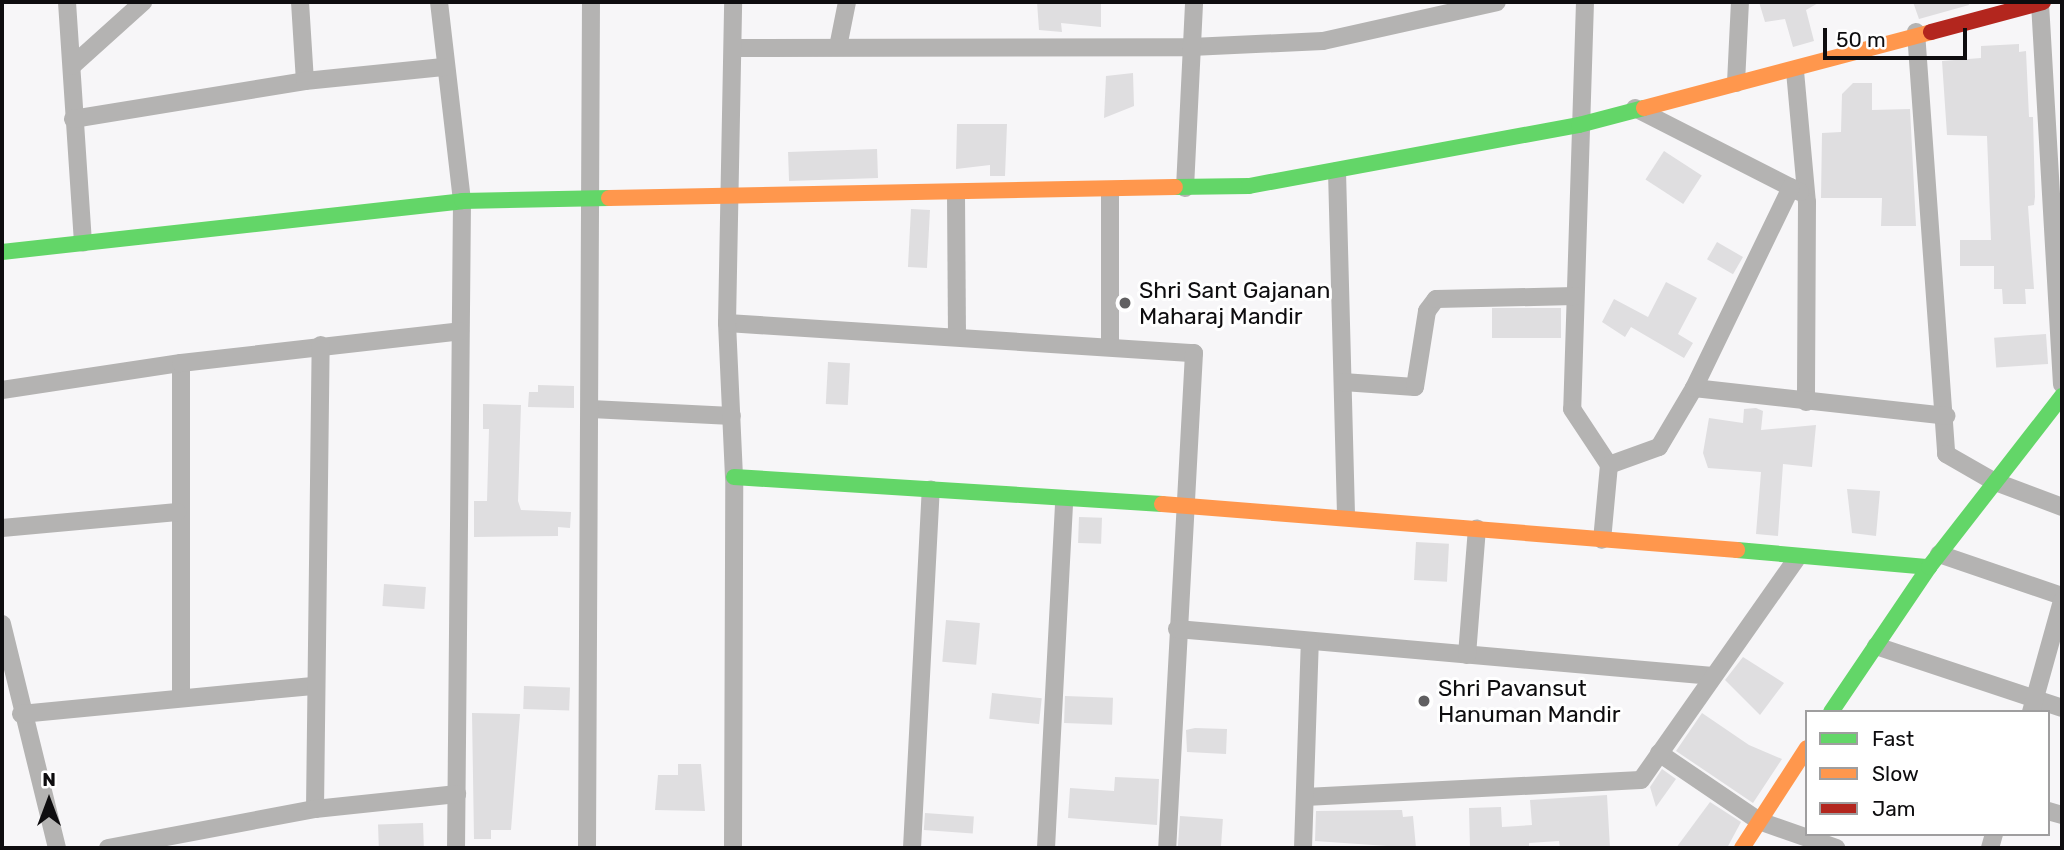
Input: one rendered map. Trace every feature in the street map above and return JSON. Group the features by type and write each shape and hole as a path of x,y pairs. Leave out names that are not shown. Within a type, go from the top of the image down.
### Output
{"street":[{"path":"67,2 83,242"},
{"path":"72,66 143,2"},
{"path":"300,2 305,81"},
{"path":"439,2 443,67 462,201 456,848"},
{"path":"587,848 593,195 591,2"},
{"path":"733,2 727,323 734,477 733,848"},
{"path":"838,47 847,2"},
{"path":"1185,188 1194,2"},
{"path":"734,48 1191,47 1323,41 1463,4 1497,2"},
{"path":"1585,2 1572,409 1609,465 1602,540"},
{"path":"1736,83 1740,2"},
{"path":"2,252 462,201 730,192 956,194 1249,186 1579,125 1635,108 1795,71 1916,32 2042,2 2057,135 2062,384"},
{"path":"1916,32 1947,416 1947,454 1993,481 2062,507"},
{"path":"73,119 305,81 443,67"},
{"path":"1795,71 1806,402"},
{"path":"1635,108 1798,191"},
{"path":"1337,170 1346,515"},
{"path":"1110,190 1110,347"},
{"path":"1609,465 1659,447 1694,388 1798,191"},
{"path":"956,194 957,337"},
{"path":"1343,382 1415,387 1427,310 1436,299 1575,296"},
{"path":"727,323 1194,353 1183,509 1167,848"},
{"path":"2,390 181,363 460,331"},
{"path":"315,809 313,686 321,345"},
{"path":"181,363 177,512 181,695"},
{"path":"1694,388 1947,416"},
{"path":"1832,710 1934,561 1993,481 2062,396"},
{"path":"591,409 732,416"},
{"path":"734,477 1183,509 1346,515 1797,558 1934,561 2062,598 2033,706"},
{"path":"912,848 931,490"},
{"path":"1046,848 1064,500"},
{"path":"2,528 177,512"},
{"path":"1467,655 1477,528"},
{"path":"1305,797 1641,780 1797,558"},
{"path":"2,624 21,714 57,848"},
{"path":"1177,629 1713,677"},
{"path":"1303,848 1310,641"},
{"path":"1875,646 2033,706 2062,708"},
{"path":"21,714 181,695 313,686"},
{"path":"1742,848 1805,751"},
{"path":"1659,753 1759,821 1836,848"},
{"path":"108,848 315,809 457,794"}],"building":[{"path":"1037,2 1101,2 1101,27 1061,23 1062,32 1039,30"},
{"path":"1759,2 1820,2 1806,10 1814,41 1793,47 1785,19 1765,22"},
{"path":"1913,2 1968,2 1969,5 1919,19"},
{"path":"2019,44 2019,52 2026,51 2029,117 2033,117 2035,197 2034,205 2028,206 2034,289 2025,289 2026,304 2003,304 2002,289 1994,289 1994,266 1960,266 1960,240 1991,240 1987,136 1947,135 1942,61 1981,58 1981,46"},
{"path":"1133,73 1134,106 1104,118 1106,76"},
{"path":"1853,83 1872,83 1872,110 1910,109 1916,226 1881,226 1882,198 1821,198 1822,133 1841,132 1842,94"},
{"path":"957,124 1007,124 1005,176 990,176 990,165 956,169"},
{"path":"877,149 878,178 789,181 788,152"},
{"path":"1664,151 1702,176 1683,204 1645,180"},
{"path":"911,209 930,210 927,268 908,267"},
{"path":"1717,242 1743,257 1733,274 1707,259"},
{"path":"1666,282 1697,298 1678,334 1693,343 1684,358 1631,327 1625,337 1602,322 1614,299 1648,317"},
{"path":"1492,308 1561,308 1561,338 1492,338"},
{"path":"2046,334 2048,364 1996,368 1994,338"},
{"path":"828,362 850,363 848,405 826,404"},
{"path":"538,385 574,386 574,408 528,407 529,392 538,392"},
{"path":"483,404 521,405 518,501 521,510 571,512 570,528 558,527 558,536 474,537 474,501 487,501 489,429 483,429"},
{"path":"1756,408 1763,411 1761,430 1816,425 1812,467 1783,464 1778,536 1756,534 1761,472 1708,468 1703,453 1709,418 1743,423 1744,409"},
{"path":"1847,489 1880,491 1876,536 1852,533"},
{"path":"1079,517 1102,518 1101,544 1078,543"},
{"path":"1416,542 1449,544 1447,582 1414,580"},
{"path":"384,584 426,587 424,609 382,606"},
{"path":"946,620 980,623 976,665 942,662"},
{"path":"1743,657 1784,683 1760,715 1725,680"},
{"path":"524,686 570,688 569,711 523,709"},
{"path":"992,693 1042,698 1039,724 989,719"},
{"path":"1065,696 1113,698 1112,725 1064,723"},
{"path":"472,713 520,714 511,830 491,830 491,839 474,839"},
{"path":"1702,713 1749,745 1782,759 1753,803 1676,751"},
{"path":"1227,729 1226,754 1187,752 1186,730"},
{"path":"678,764 701,764 705,811 655,810 658,775 678,775"},
{"path":"1662,769 1676,779 1656,807 1650,787"},
{"path":"1115,777 1159,779 1157,825 1068,818 1070,788 1114,791"},
{"path":"1607,795 1610,848 1560,848 1559,841 1529,843 1529,848 1470,848 1469,808 1501,807 1502,827 1532,825 1530,800"},
{"path":"1710,802 1741,822 1727,848 1676,848"},
{"path":"1402,810 1403,817 1413,816 1416,848 1315,841 1316,811"},
{"path":"925,813 974,816 973,833 924,830"},
{"path":"1180,816 1223,819 1221,848 1178,848"},
{"path":"423,823 424,848 379,848 378,825"}],"traffic: fast":[{"path":"1175,187 1249,186 1579,125 1644,108"},
{"path":"2,252 462,201 609,198"},
{"path":"1832,710 1929,567 2062,396"},
{"path":"734,477 1162,504"},
{"path":"1737,550 1929,567"}],"traffic: slow":[{"path":"1644,108 1931,32"},
{"path":"609,198 1175,187"},
{"path":"1162,504 1737,550"},
{"path":"1742,848 1805,751"}],"traffic: jam":[{"path":"1931,32 2043,2"}],"place":[{"name":"Shri Sant Gajanan Maharaj Mandir","path":"1125,303"},
{"name":"Shri Pavansut Hanuman Mandir","path":"1424,701"}]}
